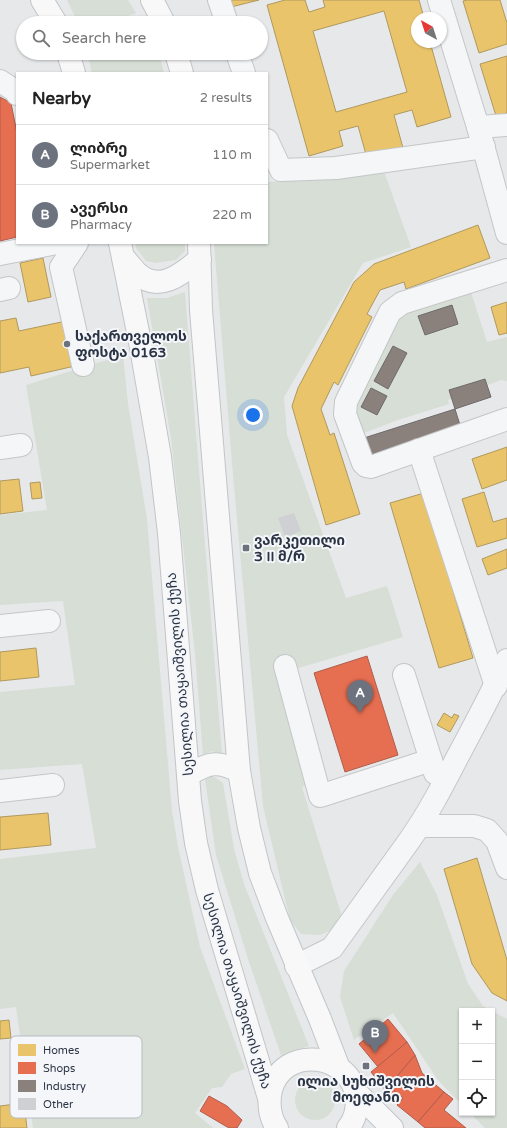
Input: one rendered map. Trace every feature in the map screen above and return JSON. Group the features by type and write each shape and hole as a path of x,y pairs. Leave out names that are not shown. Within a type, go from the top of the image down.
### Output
{"main road":[{"path":"42,0 52,16"},
{"path":"152,0 160,16"},
{"path":"70,60 74,72"},
{"path":"178,60 182,72"},
{"path":"122,250 138,274 149,281 157,282 166,281 176,277 200,251"},
{"name":"სესილია თაყაიშვილის ქუჩა","path":"122,250 160,457 169,533 190,801 196,843 207,890 271,1117"},
{"path":"200,251 201,310 239,771 249,828 260,873 296,966 320,1019 338,1066"},
{"path":"188,775 203,766 213,764 226,765 239,771"},
{"path":"271,1117 273,1086 279,1075 289,1066 301,1060 313,1058 338,1066 346,1073 352,1082 356,1092 357,1107 353,1122 348,1128"},
{"path":"356,1092 392,1128"}],"street":[{"path":"220,0 225,16"},
{"path":"439,0 481,137 507,233"},
{"path":"239,60 244,72"},
{"path":"0,81 16,92"},
{"path":"268,142 281,170 336,168 481,137 507,125"},
{"path":"0,254 53,244"},
{"path":"76,244 61,268 83,365"},
{"path":"507,270 402,303 390,312 346,402 345,414 363,462 366,466 371,467 507,419"},
{"path":"418,450 496,686"},
{"path":"0,626 49,621"},
{"path":"296,966 332,948 420,826 496,686 507,660"},
{"path":"286,666 320,796 431,760"},
{"path":"404,675 440,790"},
{"path":"0,791 53,785"},
{"path":"420,826 474,826 487,830 497,841 507,868"}],"shaded area":[{"path":"67,0 128,0 136,13 128,16 75,16"},
{"path":"89,60 161,60 164,72 92,72"},
{"path":"382,166 411,247 363,263 284,397 287,435 346,598 387,586 403,637 292,670 327,777 302,787 342,917 350,922 320,935 301,934 290,920 263,806 214,244 268,244 268,182 296,180"},
{"path":"135,244 185,244 185,251 176,260 155,263 146,261 136,248"},
{"path":"469,286 487,342 507,337 507,381 501,380 448,400 449,404 395,421 356,436 349,408 397,310"},
{"path":"185,292 222,754 212,751 203,755 195,654 171,438 147,298 167,298"},
{"path":"123,355 128,404 147,519 172,811 178,847 200,947 245,1069 231,1074 222,1087 212,1088 195,1113 213,1128 33,1128 32,1118 142,1118 142,1036 20,1036 16,1007 0,1009 0,859 96,848 82,764 0,770 0,692 75,685 63,601 0,605 0,515 47,510 26,385"},
{"path":"213,776 223,783 234,849 244,884 309,1046 295,1050 282,1058 249,962 216,855 205,779"},
{"path":"420,862 437,895 468,984 483,1006 487,1008 459,1008 459,1102 438,1080 393,1013 354,1040 340,997 344,971 393,895"},
{"path":"495,1013 507,1019 507,1128 485,1128 473,1116 495,1116"},
{"path":"315,1080 323,1082 329,1086 333,1092 335,1100 333,1108 329,1114 323,1118 315,1120 307,1118 301,1114 297,1108 295,1100 297,1092 301,1086 307,1082"}],"building: Homes":[{"path":"225,0 259,0 227,8"},
{"path":"285,0 305,0 309,12 325,7 323,0 419,0 422,12 411,12 411,48 432,48 451,117 417,127 412,110 394,115 403,148 367,158 358,126 339,131 343,146 309,156 267,5","holes":["384,11 407,92 336,112 313,31"]},
{"path":"500,0 507,23 507,44 479,53 463,1"},
{"path":"507,56 507,113 496,116 480,64"},
{"path":"478,225 490,258 406,289 404,282 380,290 367,314 372,317 338,385 334,382 321,409 330,435 334,433 360,514 326,525 292,406 298,388 354,282 374,264"},
{"path":"43,258 51,297 28,302 20,263"},
{"path":"507,302 507,333 499,335 491,307"},
{"path":"16,318 19,331 66,321 75,366 31,376 29,367 0,373 0,321"},
{"path":"507,447 507,480 482,489 472,459"},
{"path":"19,479 23,511 0,514 0,481"},
{"path":"40,482 42,498 32,499 30,483"},
{"path":"484,492 493,522 507,518 507,538 477,547 462,499"},
{"path":"424,493 473,658 439,668 390,503"},
{"path":"507,549 507,568 488,575 482,559"},
{"path":"36,648 39,677 0,681 0,652"},
{"path":"444,713 452,718 454,714 459,716 450,732 437,725"},
{"path":"48,813 51,845 0,850 0,817"},
{"path":"477,858 507,960 507,1001 492,993 472,964 444,869"},
{"path":"9,1020 10,1038 0,1039 0,1021"},
{"path":"10,1105 10,1118 26,1118 27,1128 0,1128 0,1106"}],"building: Shops":[{"path":"0,97 11,103 16,128 16,237 0,241"},
{"path":"367,656 398,755 345,772 314,673"},
{"path":"388,1019 407,1042 378,1067 359,1044"},
{"path":"407,1042 415,1055 389,1086 398,1093 393,1100 371,1072"},
{"path":"415,1055 422,1073 444,1092 418,1122 397,1105 403,1098 389,1086"},
{"path":"444,1092 453,1099 444,1110 466,1128 425,1128 418,1122"},
{"path":"209,1096 227,1106 242,1120 237,1128 229,1128 200,1111"}],"building: Industry":[{"path":"452,305 458,324 425,335 418,316"},
{"path":"393,346 407,353 388,389 374,381"},
{"path":"485,379 491,397 455,409 449,390"},
{"path":"371,388 387,396 377,415 361,407"},
{"path":"455,409 460,425 369,455 364,438"}],"building: Other":[{"path":"294,513 301,531 285,537 278,518"}],"place":[{"name":"საქართველოს ფოსტა 0163","path":"67,344"},
{"name":"ვარკეთილი 3 II მ/რ","path":"246,548"},
{"name":"ლიბრე","path":"360,713"},
{"name":"ავერსი","path":"375,1053"},
{"name":"ილია სუხიშვილის მოედანი","path":"366,1066"}]}
